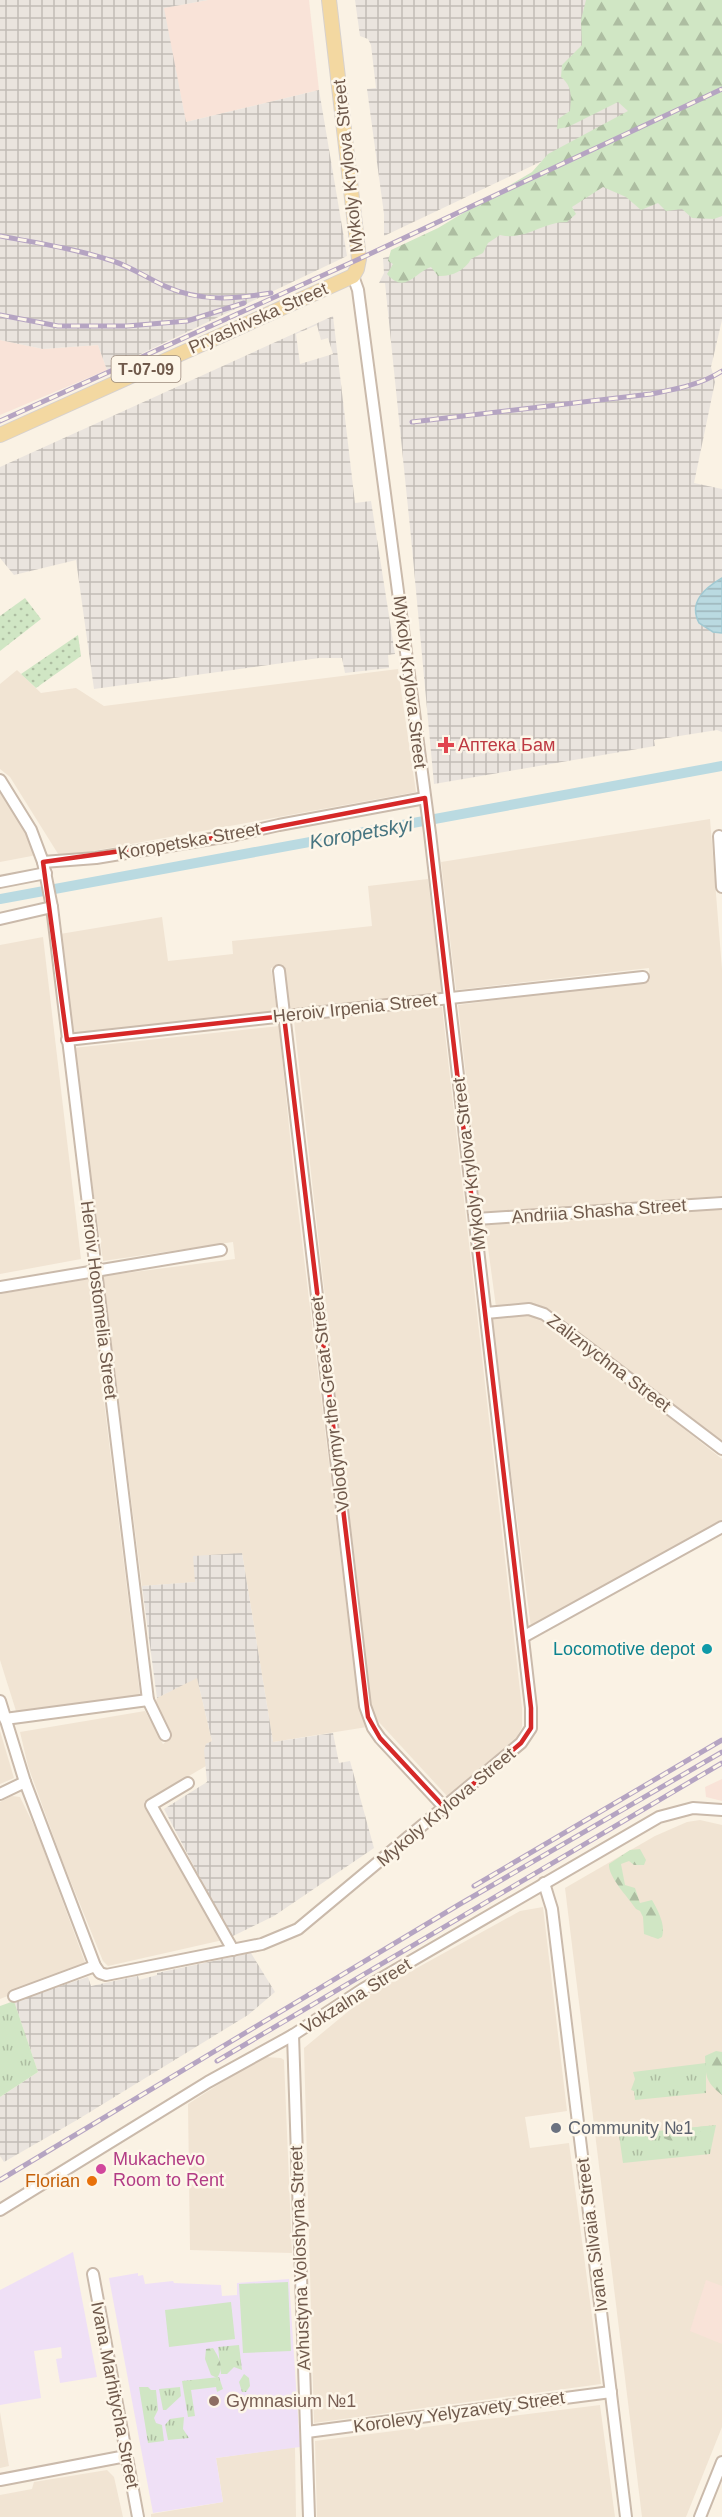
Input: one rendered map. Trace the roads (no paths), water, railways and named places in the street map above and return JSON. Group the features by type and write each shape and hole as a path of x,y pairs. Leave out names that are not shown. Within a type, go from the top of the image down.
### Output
{"main road":[{"name":"Mykoly Krylova Street","path":"329,0 359,259 353,276"},
{"name":"Pryashivska Street","path":"0,435 353,276"}],"street":[{"name":"Mykoly Krylova Street","path":"95,1966 100,1973 113,1975 262,1944 298,1929 521,1743 531,1728 532,1719 476,1219 430,833 358,290 353,276"},
{"path":"0,780 31,830 46,873"},
{"name":"Koropetska Street","path":"0,882 46,873 85,859 235,835 279,825 426,803"},
{"path":"719,836 722,887"},
{"name":"Heroiv Hostomelia Street","path":"46,873 52,902 148,1700 165,1735"},
{"path":"0,920 52,902"},
{"name":"Volodymyr the Great Street","path":"279,971 365,1706 373,1728 380,1738 445,1808"},
{"name":"Heroiv Irpenia Street","path":"67,1040 643,977"},
{"name":"Andriia Shasha Street","path":"476,1219 722,1203"},
{"path":"0,1287 95,1269 221,1250"},
{"name":"Zaliznychna Street","path":"486,1313 522,1309 537,1310 722,1449"},
{"path":"523,1638 722,1527"},
{"path":"5,1719 148,1700"},
{"path":"0,1701 25,1782 95,1966 14,1996"},
{"path":"0,1794 25,1782"},
{"path":"188,1784 152,1805 233,1950"},
{"name":"Vokzalna Street","path":"0,2211 208,2082 293,2035 363,1989 544,1883 670,1813 693,1808 722,1810"},
{"name":"Ivana Silvaia Street","path":"544,1883 552,1909 626,2517"},
{"name":"Avhustyna Voloshyna Street","path":"293,2035 309,2517"},
{"name":"Ivana Marhitycha Street","path":"93,2274 138,2517"},
{"name":"Korolevy Yelyzavety Street","path":"307,2432 611,2392"},
{"path":"0,2480 126,2456"},
{"path":"700,2517 721,2467"}],"water":[{"path":"722,578 722,633 713,632 699,623 696,609 697,602 704,591"}],"waterway":[{"name":"Koropetskyi","path":"0,899 722,766"}],"railway":[{"path":"0,421 359,259 722,89"},
{"path":"0,236 113,261 167,287 193,295 231,298 271,293"},
{"path":"0,315 58,326 127,326 187,321 244,303"},
{"path":"412,422 651,394 696,383 722,371"},
{"path":"474,1886 722,1740"},
{"path":"0,2180 460,1904 722,1752"},
{"path":"217,2061 722,1763"}],"place":[{"name":"Аптека Бам","path":"446,745"},
{"name":"Locomotive depot","path":"707,1649"},
{"name":"Community №1","path":"556,2128"},
{"name":"Mukachevo Room to Rent","path":"101,2169"},
{"name":"Florian","path":"92,2181"},
{"name":"Gymnasium №1","path":"214,2401"}]}
